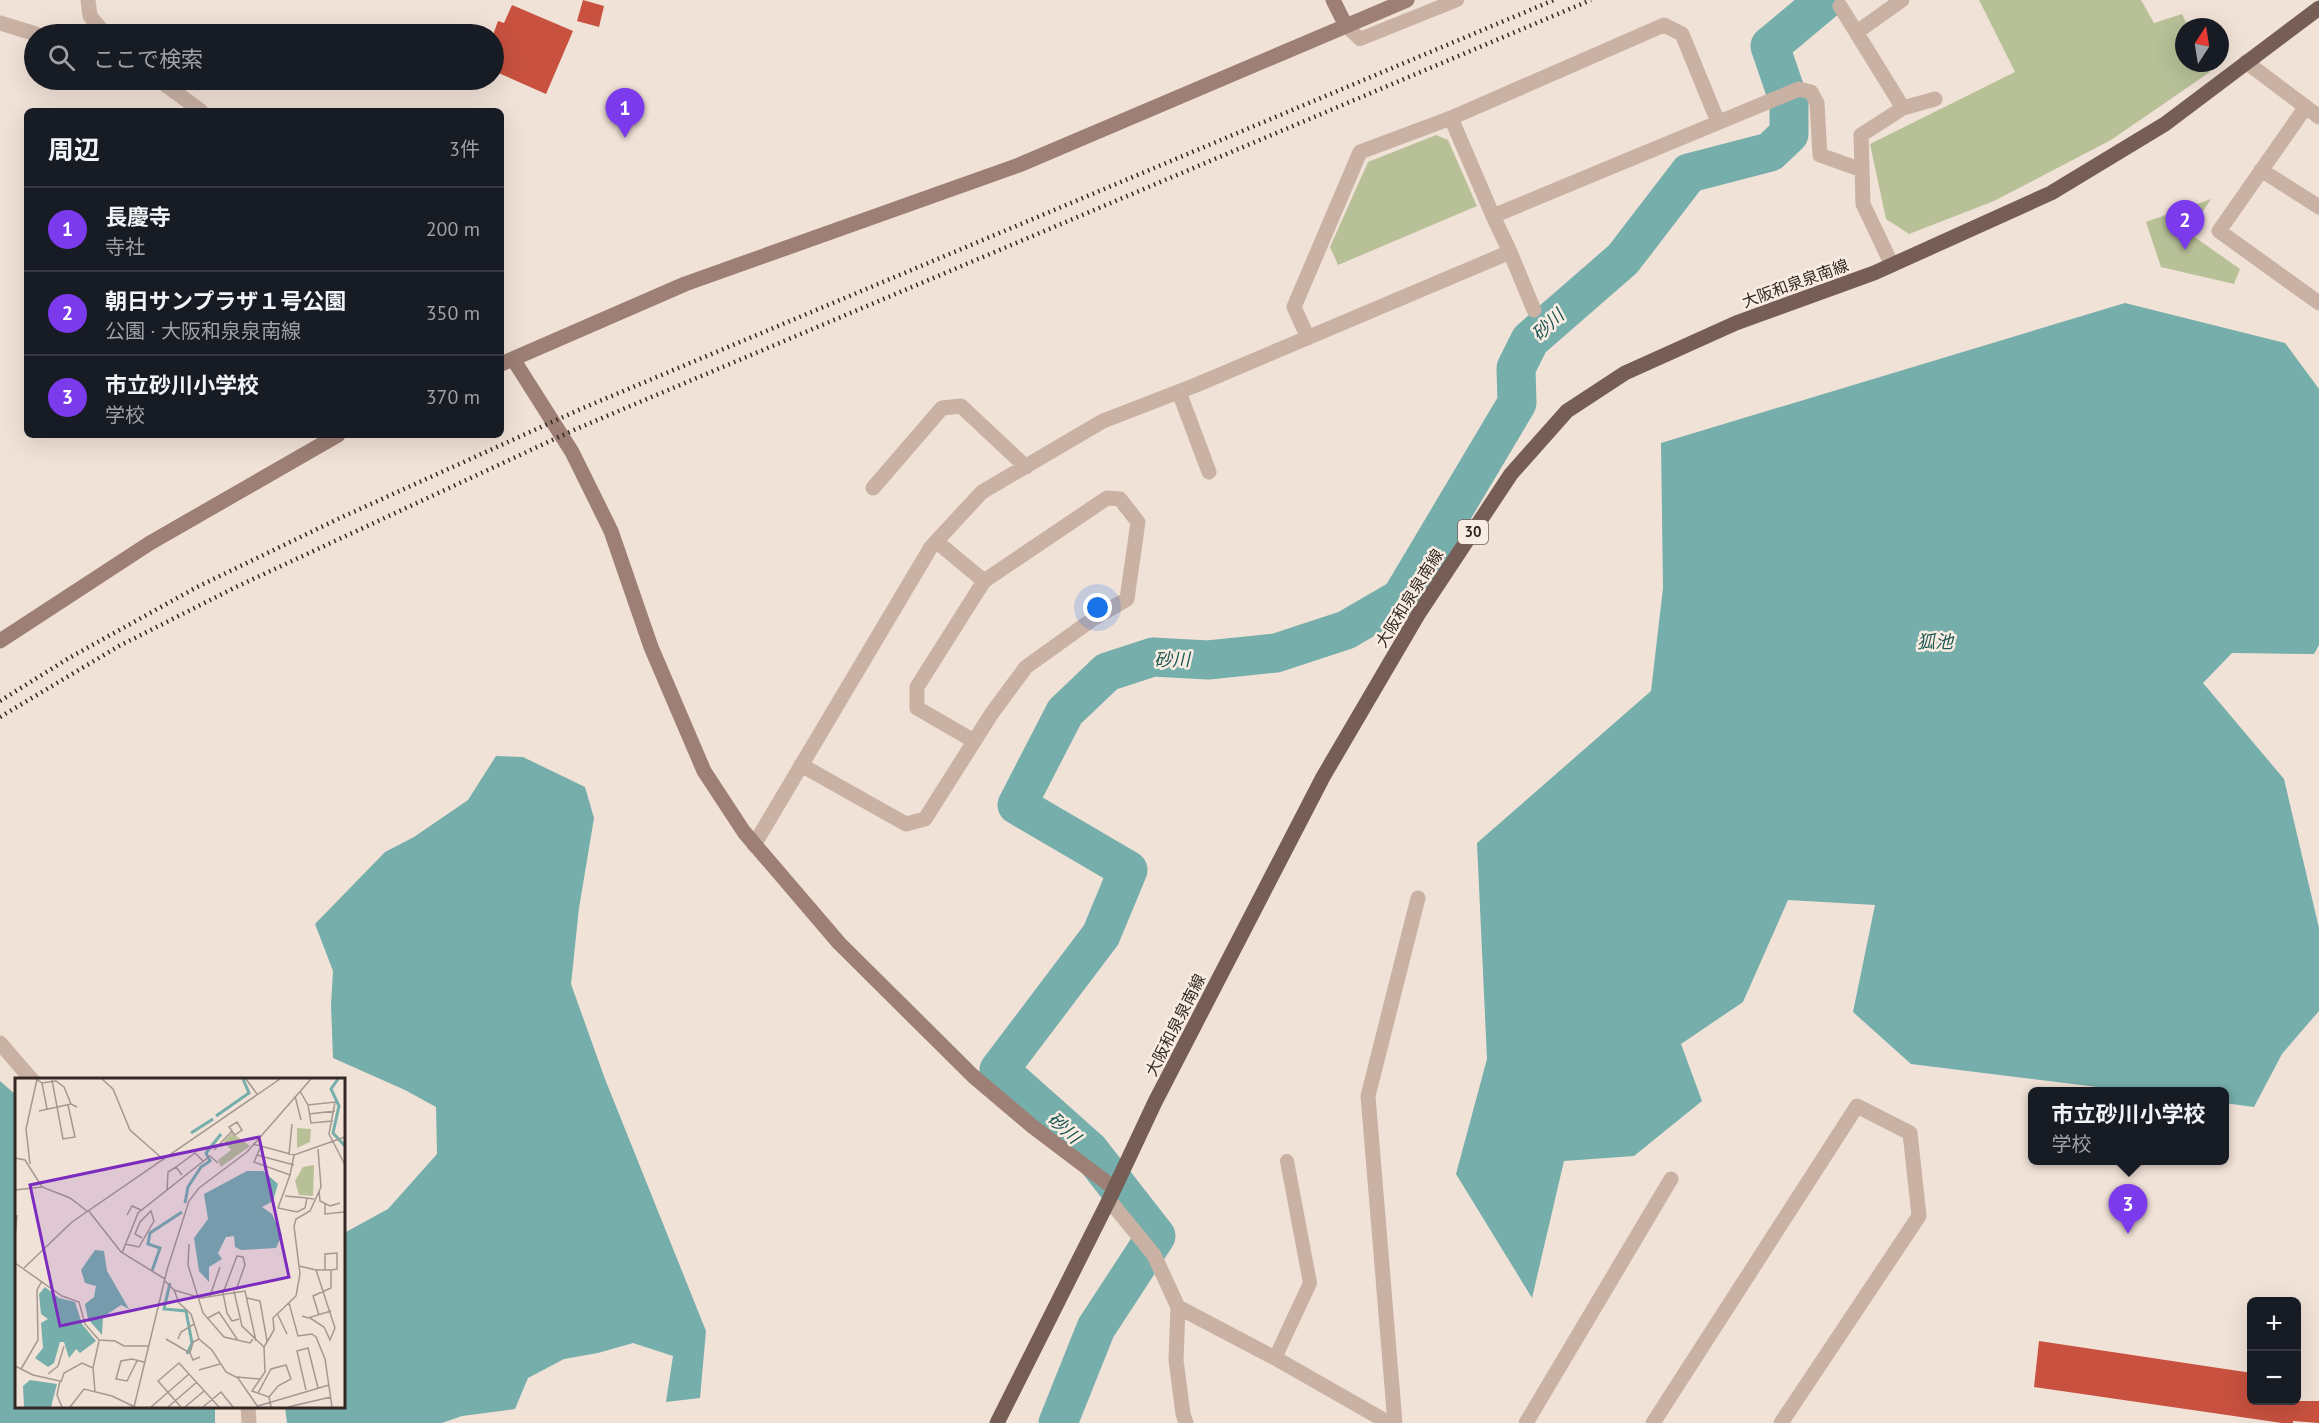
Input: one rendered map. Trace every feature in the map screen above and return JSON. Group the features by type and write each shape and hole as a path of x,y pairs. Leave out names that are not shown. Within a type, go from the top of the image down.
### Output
{"main road":[{"name":"大阪和泉泉南線","path":"997,1423 1155,1102 1323,777 1419,613 1512,474 1567,411 1625,373 1736,323 1892,265 2050,193 2165,124 2319,8"}],"street":[{"path":"88,0 90,16 97,24"},
{"path":"1333,0 1346,26"},
{"path":"1186,1423 1176,1360 1178,1307 1154,1255 1111,1194 974,1076 839,943 754,844 704,771 651,647 611,531 572,452 539,400 507,361 685,284 1019,165 1407,0"},
{"path":"1857,32 1902,0"},
{"path":"1840,6 1904,108"},
{"path":"0,24 24,31"},
{"path":"1308,338 1294,307 1360,152 1451,118 1664,25 1683,34 1718,122"},
{"path":"2246,62 2319,117"},
{"path":"1493,216 1799,89 1811,92 1817,103 1820,155 1862,170"},
{"path":"173,90 197,108"},
{"path":"1892,265 1863,204 1861,135 1904,108 1935,99"},
{"path":"2305,108 2219,231 2319,303"},
{"path":"1451,118 1534,310"},
{"path":"2261,170 2319,207"},
{"path":"754,844 902,595 937,542 982,492 1103,421 1179,392 1510,252"},
{"path":"1179,392 1209,472"},
{"path":"873,488 942,408 961,406 1026,466"},
{"path":"0,641 150,543 333,438"},
{"path":"801,765 906,824 925,819 974,741 1026,667 1093,619 1127,599 1138,522 1120,499 1107,498 984,580 917,687 917,708 974,741"},
{"path":"937,542 984,580"},
{"path":"1395,1423 1368,1096 1418,898"},
{"path":"0,1043 30,1078"},
{"path":"1653,1423 1857,1106 1910,1133 1919,1215 1781,1423"},
{"path":"1526,1423 1671,1179"},
{"path":"1178,1307 1275,1358 1389,1423"},
{"path":"248,1408 249,1423"}],"lane":[{"path":"1346,26 1360,39 1457,0"},
{"path":"1275,1358 1310,1283 1287,1161"}],"green space":[{"path":"1979,0 2141,0 2154,23 2182,14 2184,18 2175,18 2175,72 2210,72 2111,140 1994,201 1909,234 1886,219 1870,144 2015,72"},
{"path":"1436,135 1448,140 1477,206 1338,265 1330,247 1368,162"},
{"path":"2211,199 2189,233 2240,269 2234,284 2161,267 2146,222"}],"water":[{"name":"狐池","path":"2125,303 2285,343 2319,389 2319,645 2314,654 2232,653 2203,683 2284,779 2319,928 2319,1011 2282,1054 2254,1107 2229,1104 2229,1087 2098,1087 1911,1064 1853,1012 1875,905 1788,900 1743,1002 1681,1044 1702,1101 1634,1156 1564,1161 1532,1298 1456,1174 1487,1059 1477,843 1651,691 1663,588 1661,443"},
{"path":"496,756 523,757 585,787 594,818 579,908 571,984 605,1079 706,1331 700,1398 666,1402 673,1356 633,1343 598,1353 564,1359 528,1378 515,1409 462,1416 442,1423 287,1423 285,1408 345,1408 345,1232 388,1209 437,1154 436,1107 405,1090 333,1058 331,1005 333,971 315,924 385,852 414,837 468,800"},
{"path":"0,1081 15,1094 15,1408 215,1408 215,1423 0,1423"}],"building":[{"path":"583,0 604,6 599,27 577,21"},
{"path":"512,5 573,31 546,94 504,75 504,24 497,24 498,21 504,23"},
{"path":"2039,1341 2247,1372 2247,1405 2301,1405 2301,1401 2319,1401 2319,1423 2293,1421 2293,1423 2282,1423 2034,1387"}],"waterway":[{"name":"砂川","path":"1058,1423 1096,1328 1156,1236 1089,1150 999,1070 1101,935 1128,870 1017,805 1065,712 1107,672 1153,657 1208,660 1276,653 1346,630 1401,598 1517,403 1516,368 1530,340 1623,259 1689,173 1770,152 1789,134 1789,102 1770,46 1825,0"}],"railway":[{"path":"0,701 69,658 197,587 340,518 583,408 1554,0"},
{"path":"0,717 119,646 236,587 576,429 1591,0"}],"place":[{"name":"長慶寺","path":"625,138"},
{"name":"朝日サンプラザ１号公園","path":"2185,250"},
{"name":"市立砂川小学校","path":"2128,1234"}]}
